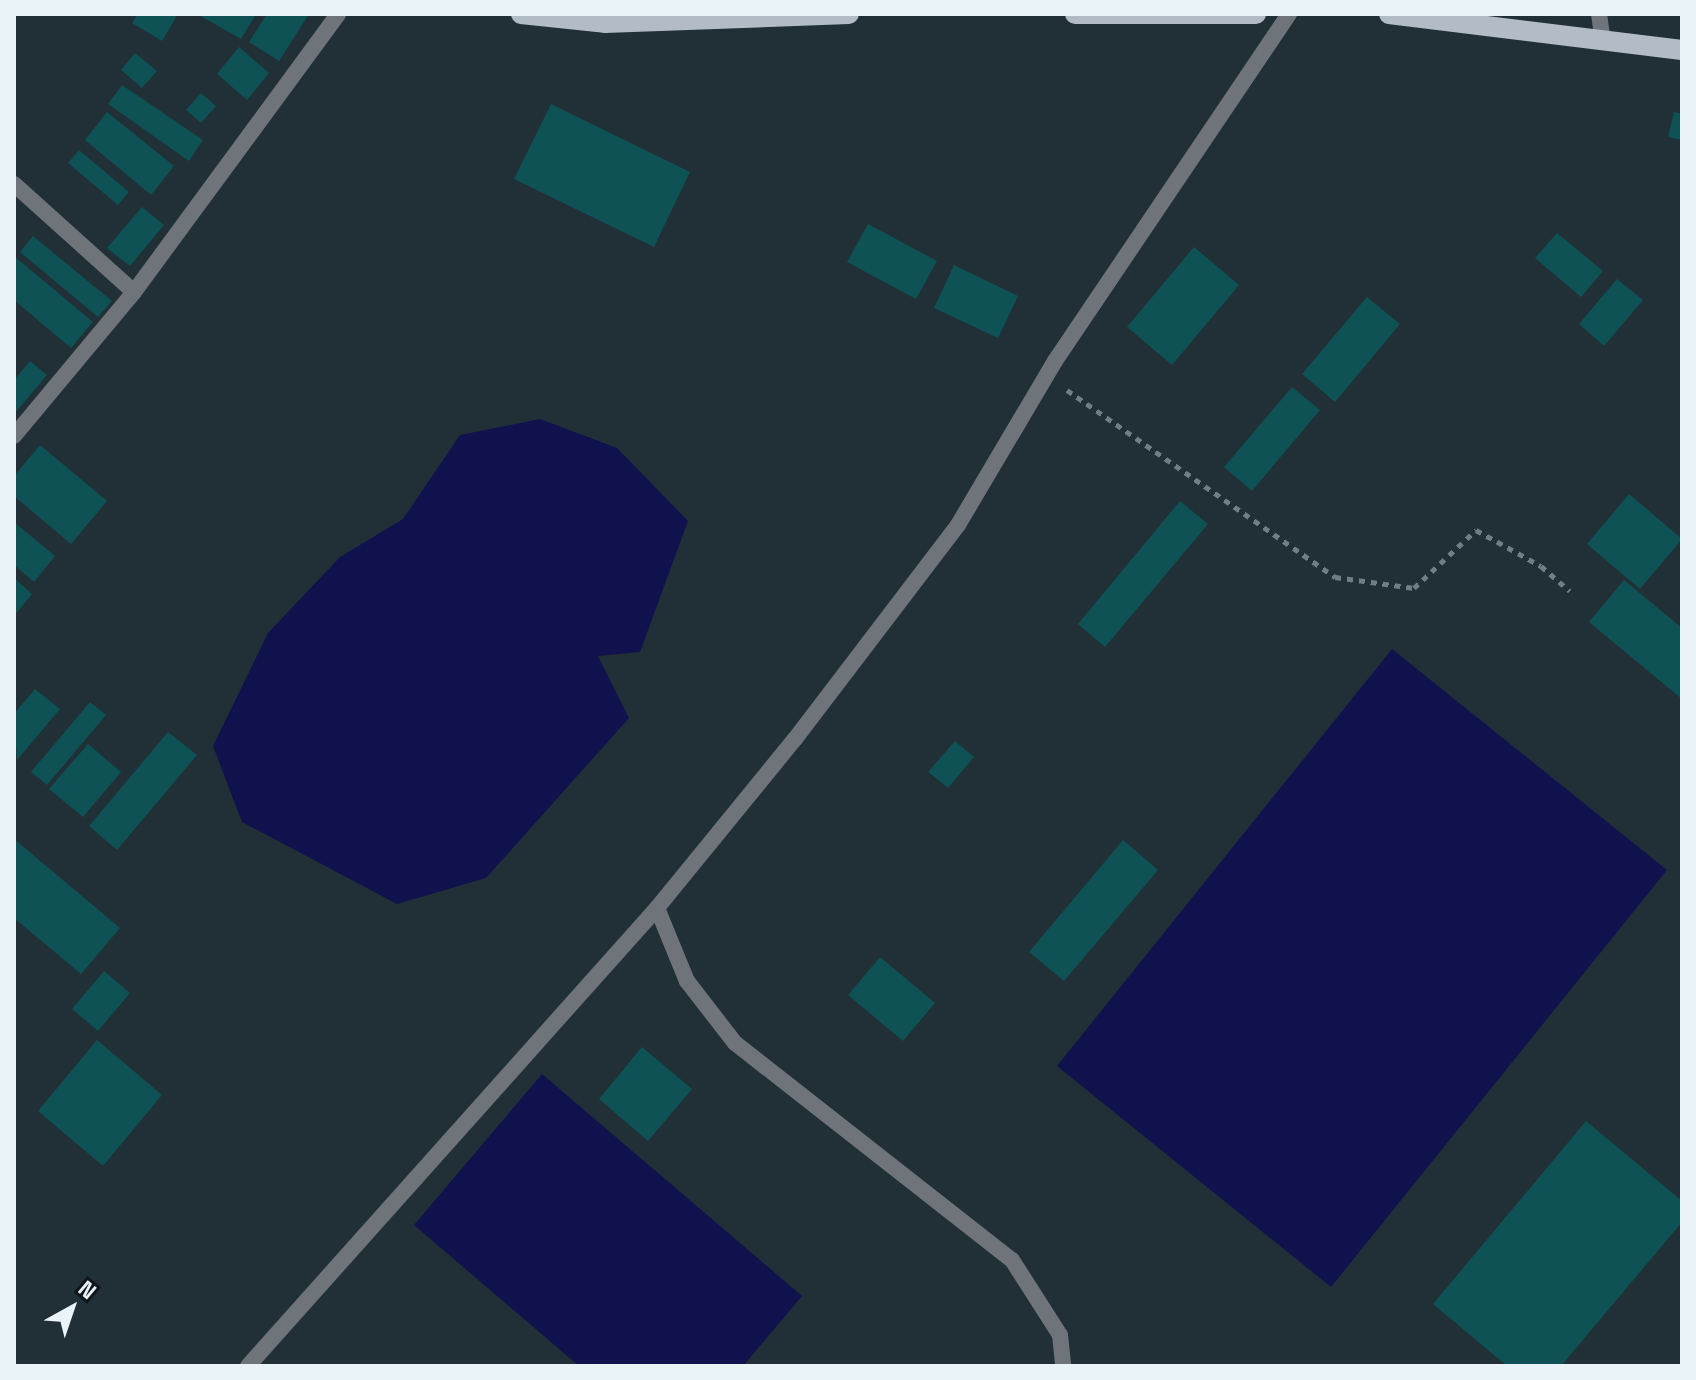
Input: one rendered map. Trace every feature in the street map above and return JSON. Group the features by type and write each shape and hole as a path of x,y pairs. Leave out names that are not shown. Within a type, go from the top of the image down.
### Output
{"main road":[{"path":"521,14 620,23 849,14"},
{"path":"1075,14 1256,14"},
{"path":"1389,14 1602,35 1682,50"}],"street":[{"path":"14,436 134,292 338,14"},
{"path":"248,1366 657,908 958,525 1047,375 1289,14"},
{"path":"1599,14 1602,35"},
{"path":"14,184 134,292"},
{"path":"657,908 687,981 735,1043 1012,1260 1060,1335 1063,1366"}],"path":[{"path":"1047,375 1335,577 1414,588 1476,530 1541,566 1570,591"}],"shaded area":[{"path":"540,419 617,448 688,521 640,652 598,656 629,718 486,878 397,904 242,822 213,746 268,633 340,557 403,519 460,435"},
{"path":"1392,649 1667,870 1331,1287 1057,1066"},
{"path":"542,1074 802,1296 743,1366 579,1366 414,1225"}],"building":[{"path":"138,14 178,14 162,41 132,23"},
{"path":"197,14 256,14 241,39"},
{"path":"267,14 309,14 279,61 249,42"},
{"path":"239,47 269,73 247,100 217,74"},
{"path":"135,53 157,71 142,88 121,70"},
{"path":"122,85 203,140 189,161 108,104"},
{"path":"201,93 216,106 201,123 186,110"},
{"path":"551,104 690,172 654,247 514,179"},
{"path":"107,112 174,166 151,195 85,140"},
{"path":"1674,112 1682,114 1682,140 1668,137"},
{"path":"79,150 129,192 118,205 68,163"},
{"path":"142,207 164,225 130,266 107,248"},
{"path":"868,224 937,261 916,299 847,262"},
{"path":"1557,233 1603,271 1581,297 1535,258"},
{"path":"33,236 112,301 98,317 20,252"},
{"path":"1194,247 1239,285 1172,365 1127,327"},
{"path":"14,256 93,322 71,348 14,300"},
{"path":"954,265 1018,296 998,338 934,308"},
{"path":"1617,279 1643,300 1604,346 1579,324"},
{"path":"1367,297 1400,324 1335,402 1302,374"},
{"path":"30,361 47,375 14,414 14,380"},
{"path":"1292,387 1320,410 1252,491 1224,467"},
{"path":"40,445 107,501 71,544 14,496 14,476"},
{"path":"1629,494 1682,539 1640,589 1587,544"},
{"path":"1180,501 1208,524 1105,647 1078,624"},
{"path":"14,522 55,556 34,582 14,565"},
{"path":"14,578 32,594 14,616"},
{"path":"1624,580 1682,628 1682,699 1589,622"},
{"path":"35,689 60,709 17,760 14,714"},
{"path":"90,702 106,715 47,785 31,772"},
{"path":"168,732 197,755 117,850 89,826"},
{"path":"955,741 974,757 948,788 928,772"},
{"path":"88,744 121,772 83,817 49,789"},
{"path":"14,839 120,928 81,974 14,918"},
{"path":"1123,840 1158,870 1064,981 1029,952"},
{"path":"880,957 935,1003 903,1041 848,995"},
{"path":"104,971 130,993 98,1031 72,1009"},
{"path":"97,1040 162,1095 103,1166 38,1111"},
{"path":"642,1047 692,1089 648,1141 599,1099"},
{"path":"1586,1121 1682,1201 1682,1222 1561,1366 1507,1366 1433,1304"}]}
